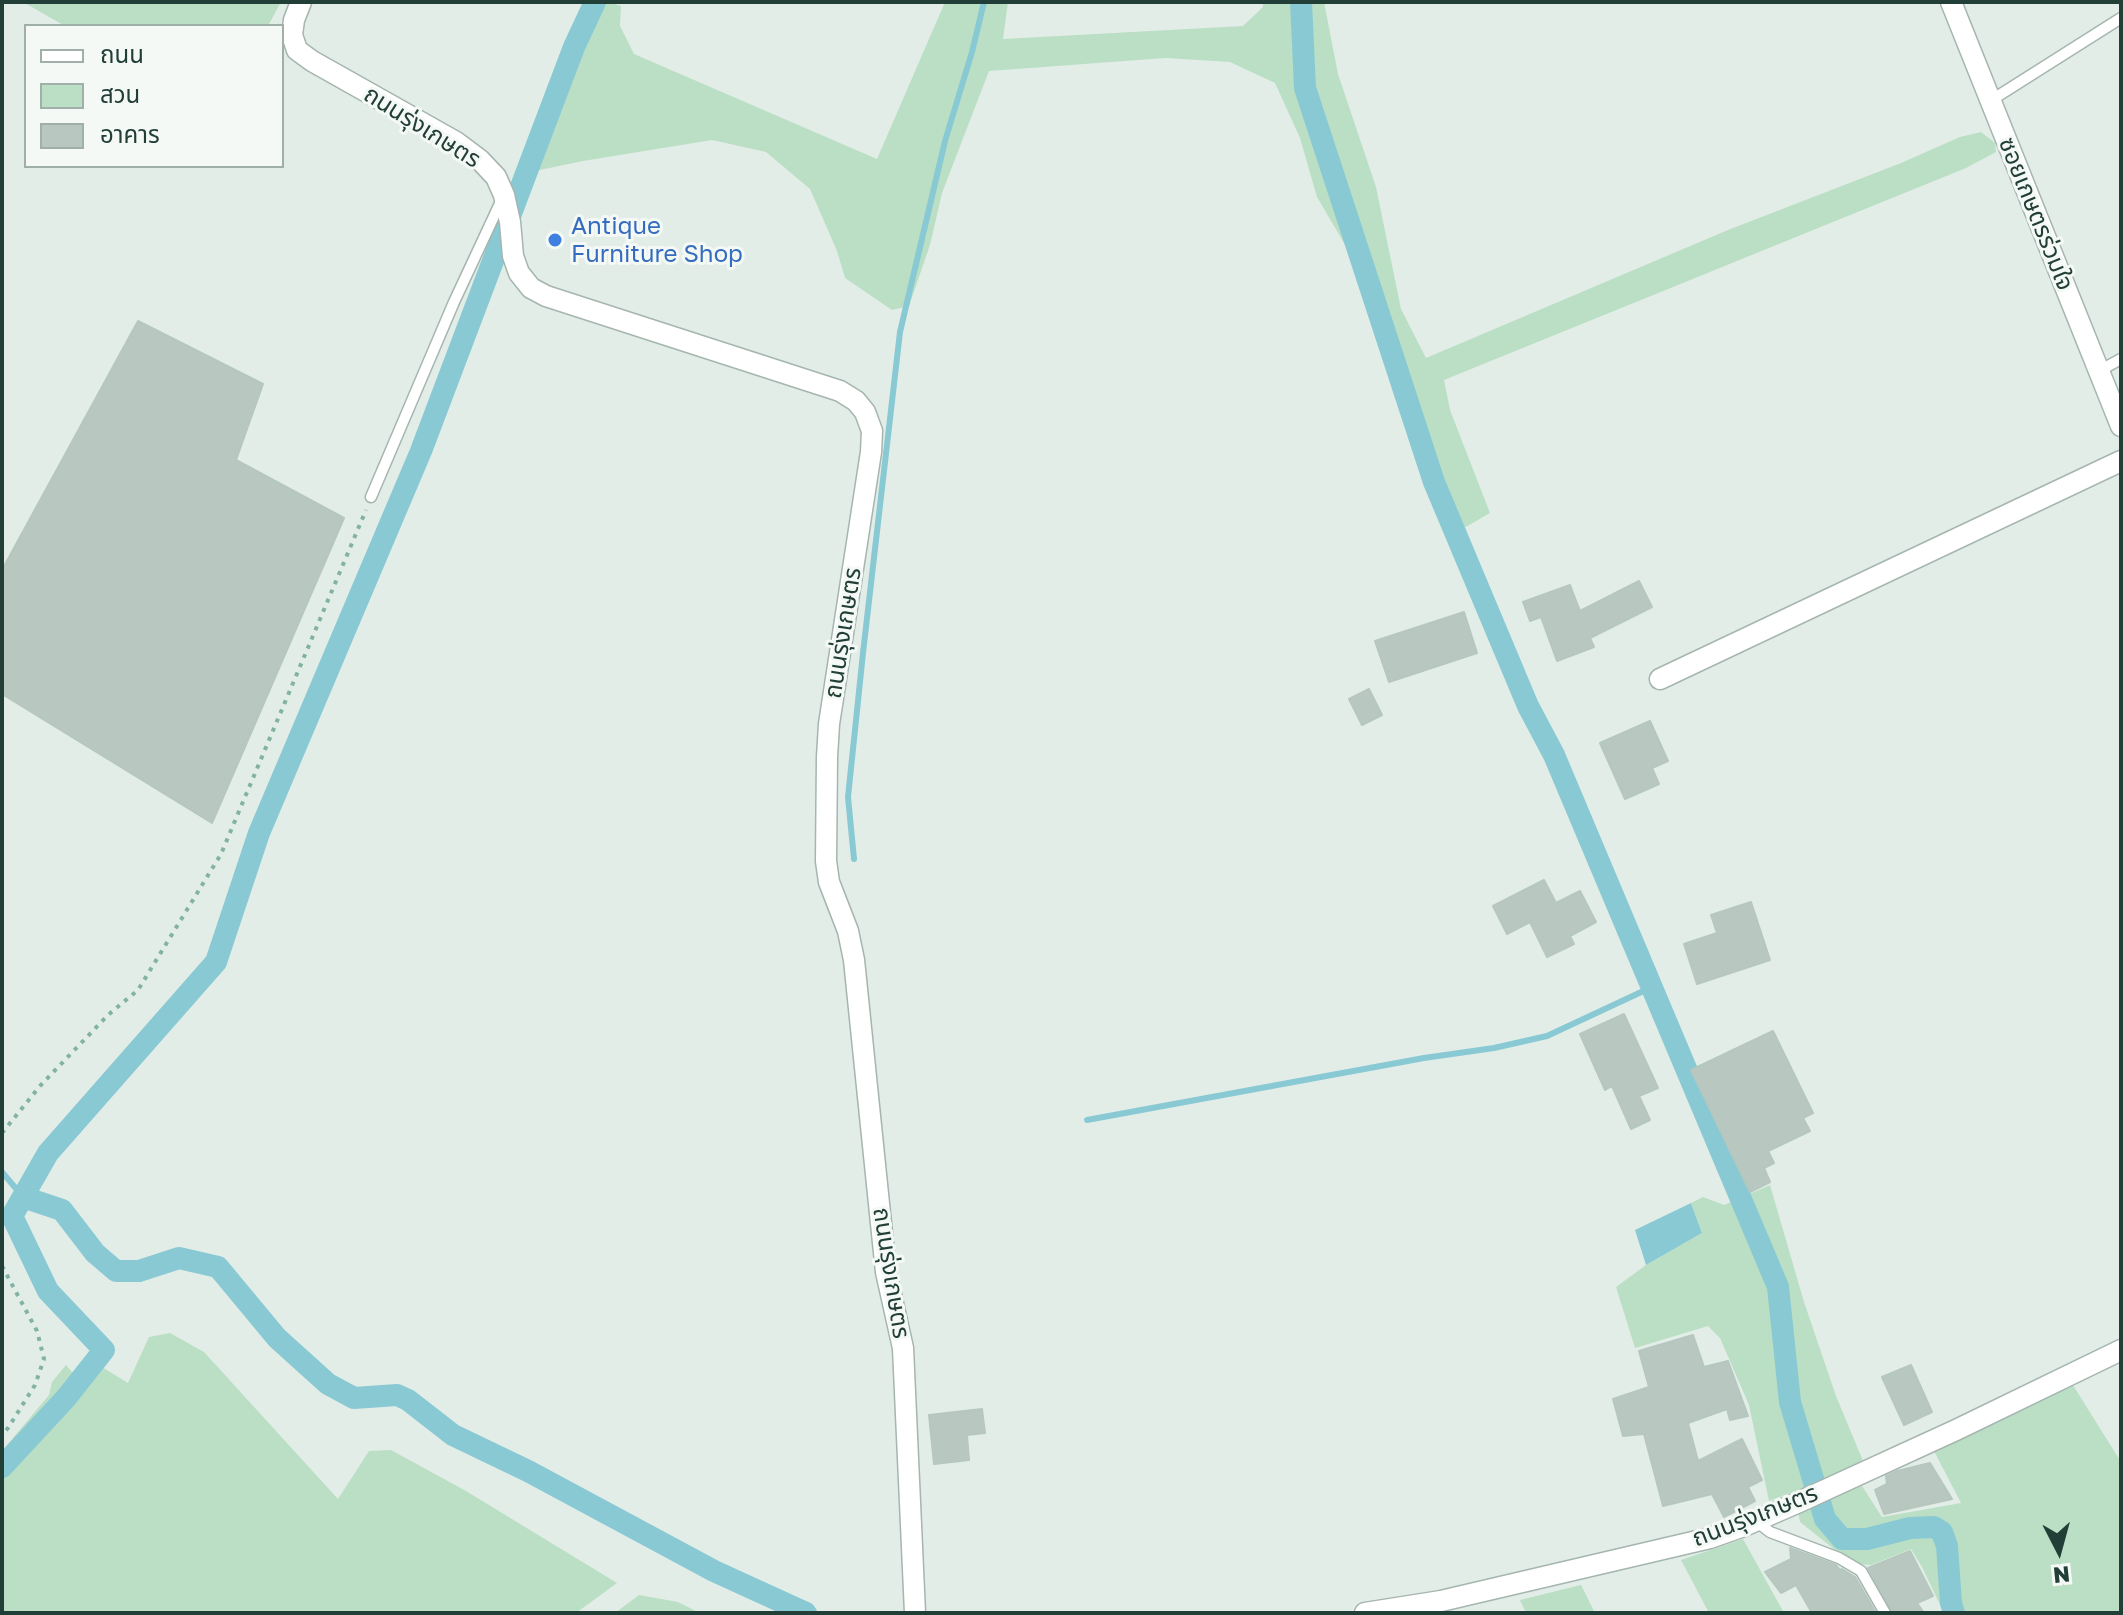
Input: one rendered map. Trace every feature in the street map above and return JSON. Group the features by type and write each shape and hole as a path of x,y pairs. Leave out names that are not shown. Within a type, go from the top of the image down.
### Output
{"street":[{"name":"ถนนรุ่งเกษตร","path":"301,2 292,35 297,50 456,142 496,177 510,222 513,256 519,273 531,288 546,296 840,391 856,401 865,412 872,431 869,467 829,724 826,861 829,882 848,931 854,960 886,1272 903,1348 915,1613"},
{"name":"ซอยเกษตรร่วมใจ","path":"1951,2 2121,426"},
{"path":"1660,679 2121,461"},
{"name":"ถนนรุ่งเกษตร","path":"1365,1613 1441,1601 1710,1538 1799,1502 2121,1350"}],"lane":[{"path":"1990,101 2121,18"},
{"path":"371,497 454,302 504,195"},
{"path":"2099,371 2121,359"},
{"path":"1756,1521 1770,1532 1839,1558 1861,1571 1885,1613"}],"path":[{"path":"2,1133 40,1086 108,1015 138,990 221,854 371,497"},
{"path":"2,1266 37,1331 44,1359 35,1385 2,1435"}],"green space":[{"path":"23,2 281,2 269,24 62,24"},
{"path":"591,2 621,6 620,26 634,54 877,159 945,2 1008,2 1003,39 1243,26 1263,7 1263,2 1324,2 1338,74 1376,187 1401,309 1426,358 1728,230 1960,137 1981,132 1995,143 1996,152 1966,168 1444,380 1450,410 1490,513 1464,528 1361,272 1317,197 1300,138 1275,83 1230,62 1166,58 989,71 942,193 930,245 909,306 892,310 845,278 837,251 810,189 766,152 712,140 516,175"},
{"path":"1770,1185 1804,1302 1836,1396 1863,1461 1827,1479 1769,1501 1749,1405 1720,1338 1708,1326 1635,1348 1616,1287 1646,1265 1702,1233 1691,1203 1703,1197 1724,1205"},
{"path":"170,1333 204,1352 338,1499 369,1451 391,1450 466,1491 617,1583 576,1613 2,1613 2,1451 49,1395 52,1382 66,1365 72,1372 89,1359 128,1383 149,1337"},
{"path":"2071,1382 2121,1462 2121,1613 1944,1613 1911,1549 1871,1565 1860,1564 1839,1553 1800,1522 1798,1511 1862,1486 1882,1517 1961,1503 1934,1451"},
{"path":"1743,1539 1784,1613 1709,1613 1681,1560"},
{"path":"1581,1585 1595,1613 1526,1613 1520,1600"},
{"path":"639,1595 678,1602 700,1613 615,1613"}],"water":[{"path":"1691,1203 1702,1233 1646,1265 1635,1230"}],"building":[{"path":"138,321 263,384 236,460 344,518 212,823 2,694 2,570"},
{"path":"1639,581 1652,607 1590,638 1594,647 1557,661 1541,617 1530,621 1523,602 1570,585 1580,611"},
{"path":"1464,612 1477,653 1389,682 1375,641"},
{"path":"1369,689 1382,715 1362,725 1349,699"},
{"path":"1650,721 1668,761 1652,768 1659,784 1625,799 1600,743"},
{"path":"1544,880 1556,903 1580,891 1596,922 1570,936 1574,944 1547,957 1530,922 1507,934 1493,906"},
{"path":"1751,902 1770,960 1697,984 1684,944 1717,933 1711,915"},
{"path":"1624,1014 1658,1088 1639,1096 1650,1120 1631,1129 1612,1086 1605,1090 1580,1034"},
{"path":"1773,1031 1813,1113 1803,1118 1810,1131 1768,1151 1774,1163 1764,1168 1770,1182 1750,1192 1691,1070"},
{"path":"1693,1335 1704,1367 1728,1361 1748,1416 1730,1420 1727,1409 1688,1423 1698,1461 1742,1439 1762,1480 1748,1487 1755,1501 1724,1517 1712,1494 1663,1506 1644,1434 1623,1436 1613,1399 1649,1387 1639,1351"},
{"path":"1911,1365 1932,1412 1904,1425 1882,1377"},
{"path":"982,1409 985,1433 967,1435 969,1460 934,1464 929,1415"},
{"path":"1930,1463 1952,1499 1884,1514 1875,1490 1887,1484 1886,1476"},
{"path":"1790,1548 1836,1565 1855,1577 1876,1613 1812,1613 1796,1585 1781,1593 1765,1572 1791,1559"},
{"path":"1910,1551 1933,1596 1917,1603 1924,1613 1893,1613 1868,1568"}],"waterway":[{"path":"2,1467 66,1398 104,1350 48,1291 12,1216 48,1153 216,962 259,833 421,451 574,47 595,2"},
{"path":"854,859 848,797 900,332 945,141 984,2"},
{"path":"1301,2 1305,88 1434,482 1528,706 1554,755 1778,1287 1790,1402 1825,1519 1842,1539 1867,1539 1910,1528 1934,1527 1942,1532 1947,1546 1954,1613"},
{"path":"1087,1120 1547,1036 1652,987"},
{"path":"2,1172 23,1197"},
{"path":"23,1197 62,1210 95,1253 116,1271 139,1271 179,1258 218,1267 277,1338 328,1384 354,1398 397,1395 408,1400 453,1435 528,1471 714,1571 806,1613"}],"place":[{"name":"Antique Furniture Shop","path":"555,240"}]}
